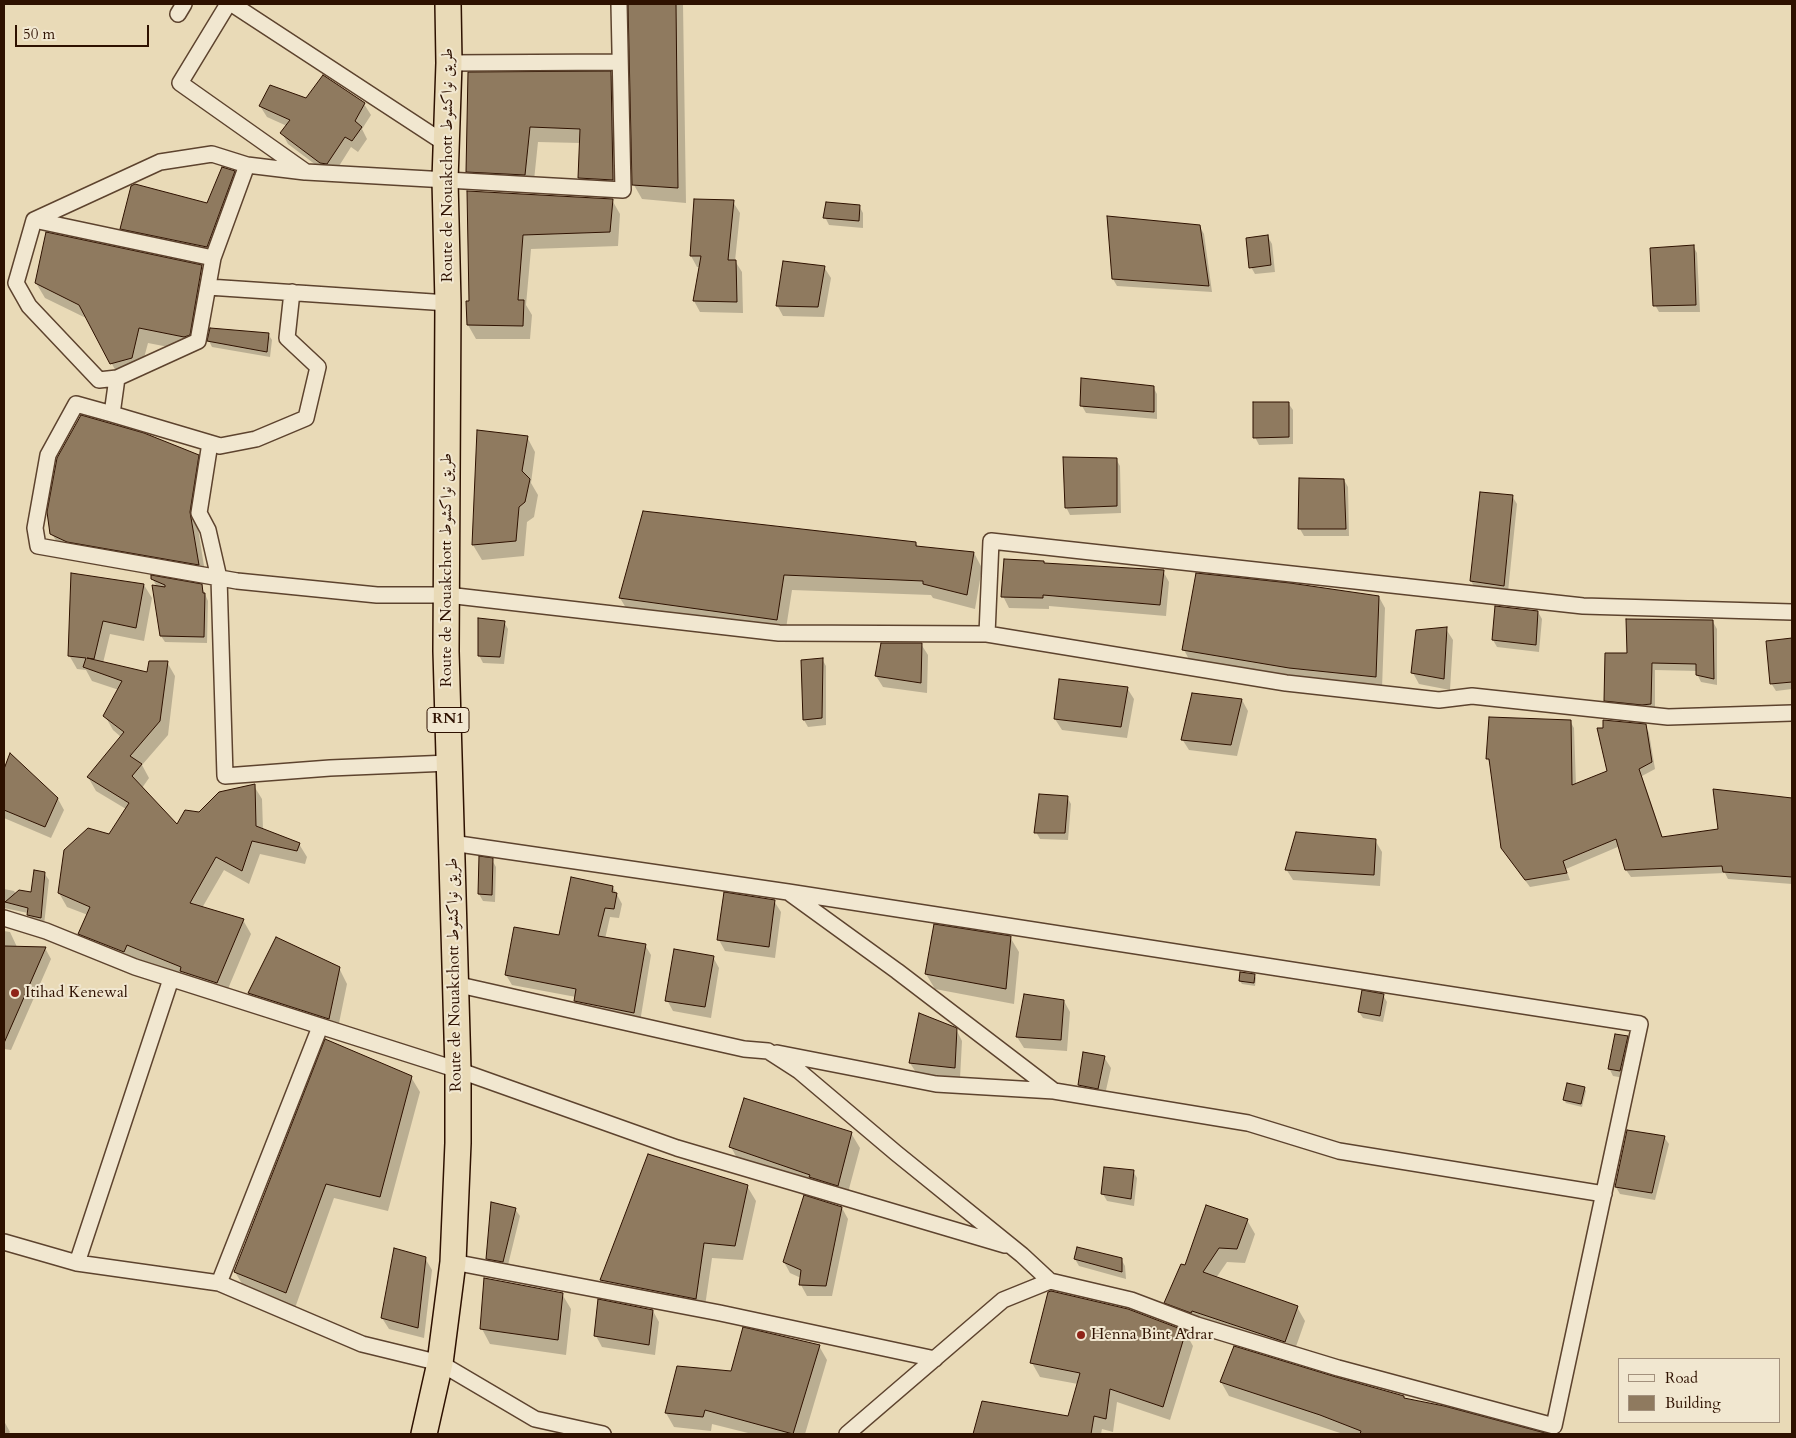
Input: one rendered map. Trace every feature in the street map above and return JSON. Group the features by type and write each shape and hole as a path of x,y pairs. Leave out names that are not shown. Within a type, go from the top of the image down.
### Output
{"highway":[{"name":"Route de Nouakchott طريق نواكشوط","path":"424,1434 440,1363 454,1262 457,1207 458,1070 449,763 447,595 448,303 445,180 449,63 448,4"}],"street":[{"path":"228,4 180,83 306,172"},
{"path":"232,4 446,144"},
{"path":"247,165 213,258 198,341 117,378 99,380 30,306 16,283 34,220 160,162 212,154 247,165 306,172 622,190 619,4"},
{"path":"449,63 620,62"},
{"path":"34,220 213,258"},
{"path":"208,287 448,303"},
{"path":"292,292 288,338 318,367 306,418 256,438 220,446 76,404 48,455 35,528 38,546 219,578 377,595 447,595 780,633 988,634 1286,683 1439,700 1472,696 1668,717 1792,713"},
{"path":"112,414 117,378"},
{"path":"210,443 199,513 208,530 219,578 225,776 330,768 449,763"},
{"path":"988,634 991,541 1583,606 1792,612"},
{"path":"452,843 788,892 1640,1024 1554,1426 1338,1368 1197,1325 1131,1300 1050,1281 1012,1247 896,1153 800,1071 768,1051"},
{"path":"788,892 897,971 1054,1092"},
{"path":"4,918 46,931 135,967 458,1070 677,1148 1012,1247"},
{"path":"77,1263 171,979"},
{"path":"455,984 744,1049 768,1051 936,1084 1054,1092 1248,1123 1339,1151 1604,1194"},
{"path":"219,1284 320,1027"},
{"path":"4,1242 77,1263 219,1284 362,1344 440,1363 535,1419 603,1434"},
{"path":"454,1262 720,1313 935,1358"},
{"path":"847,1434 1003,1300 1050,1281"}],"building":[{"path":"628,4 676,4 678,188 632,185"},
{"path":"611,71 613,180 578,178 580,129 530,127 525,175 466,172 468,72"},
{"path":"323,75 365,103 355,121 362,127 352,141 345,137 327,164 320,163 280,133 290,120 259,106 270,85 306,98"},
{"path":"222,167 235,171 207,247 120,229 131,186 135,184 207,203"},
{"path":"467,191 613,199 610,232 523,235 518,300 524,300 523,326 467,325 466,301 469,301"},
{"path":"694,199 734,200 728,260 736,260 737,302 693,301 701,256 690,256"},
{"path":"826,202 860,205 859,221 823,218"},
{"path":"1107,216 1200,225 1209,286 1112,279"},
{"path":"46,232 202,265 190,335 184,337 139,328 132,358 110,364 79,305 35,283"},
{"path":"1268,235 1271,265 1249,268 1246,238"},
{"path":"1694,245 1696,305 1653,306 1650,248"},
{"path":"783,261 825,266 818,307 776,306"},
{"path":"210,328 269,333 267,352 207,341"},
{"path":"1081,378 1154,386 1154,412 1080,406"},
{"path":"1253,402 1289,402 1289,437 1253,438"},
{"path":"81,415 144,433 199,455 190,512 199,565 67,542 50,534 47,512 57,458"},
{"path":"477,430 528,436 522,471 530,479 525,502 519,507 516,541 472,545"},
{"path":"1063,457 1117,458 1117,506 1065,508"},
{"path":"1299,478 1344,479 1346,529 1298,529"},
{"path":"1480,492 1513,495 1504,586 1470,581"},
{"path":"643,511 916,542 916,546 974,552 967,595 923,584 923,581 784,575 777,620 619,598"},
{"path":"1004,559 1164,570 1160,605 1043,595 1043,598 1001,597"},
{"path":"71,573 144,584 136,628 103,621 94,659 87,658 147,672 149,661 168,661 160,721 130,756 142,764 132,776 177,824 185,810 199,812 219,792 255,784 256,826 300,843 297,851 252,841 242,871 216,857 190,903 244,919 217,983 180,971 181,967 127,945 124,952 78,934 90,907 58,893 64,850 88,828 109,834 129,803 87,777 124,732 103,716 122,681 83,667 86,658 68,656"},
{"path":"1196,573 1290,583 1379,596 1376,677 1289,668 1182,650"},
{"path":"151,575 202,584 203,593 205,593 204,637 160,636 152,585 165,587 165,585 151,579"},
{"path":"1495,606 1538,611 1536,645 1492,640"},
{"path":"478,618 505,621 500,657 478,656"},
{"path":"1626,619 1713,620 1714,679 1696,675 1696,664 1652,663 1651,704 1642,705 1604,701 1605,653 1627,653"},
{"path":"1447,627 1444,679 1411,673 1416,630"},
{"path":"1792,638 1792,682 1770,684 1766,641"},
{"path":"881,643 922,643 921,683 875,676"},
{"path":"823,658 822,718 803,720 801,660"},
{"path":"1059,679 1128,687 1121,727 1054,719"},
{"path":"1192,693 1242,699 1231,745 1181,740"},
{"path":"1489,717 1571,720 1572,785 1607,771 1597,728 1603,728 1603,720 1646,724 1652,762 1639,769 1662,837 1718,829 1713,789 1792,798 1792,877 1723,872 1722,866 1625,870 1616,839 1563,861 1567,873 1525,880 1501,848 1489,759 1486,759"},
{"path":"10,753 58,798 45,827 4,810 4,769"},
{"path":"1039,794 1068,796 1065,833 1034,833"},
{"path":"1296,832 1376,839 1374,875 1285,870"},
{"path":"479,856 493,858 492,895 478,894"},
{"path":"34,870 45,872 41,918 27,915 28,908 5,902 19,890 31,892"},
{"path":"571,877 613,886 612,892 617,893 614,909 605,908 598,936 646,944 634,1013 574,1001 576,989 505,975 514,927 559,935"},
{"path":"724,892 775,900 769,947 717,940"},
{"path":"934,924 1011,936 1006,989 925,974"},
{"path":"276,937 340,967 329,1019 248,993"},
{"name":"Itihad Kenewal","path":"4,946 46,947 4,1043"},
{"path":"674,949 714,956 705,1007 665,1001"},
{"path":"1240,972 1255,974 1254,983 1239,981"},
{"path":"1362,990 1384,994 1380,1016 1358,1012"},
{"path":"1024,994 1064,1000 1061,1040 1016,1037"},
{"path":"919,1013 957,1028 955,1068 909,1063"},
{"path":"1615,1034 1628,1036 1620,1071 1608,1069"},
{"path":"325,1039 412,1076 380,1197 326,1184 286,1293 234,1272"},
{"path":"1083,1052 1105,1056 1098,1089 1078,1085"},
{"path":"1567,1083 1585,1087 1581,1104 1563,1100"},
{"path":"744,1098 852,1132 838,1186 729,1147"},
{"path":"1627,1130 1665,1136 1652,1193 1615,1187"},
{"path":"648,1154 748,1185 735,1246 704,1243 696,1299 600,1280"},
{"path":"1104,1167 1134,1170 1131,1199 1101,1194"},
{"path":"804,1195 842,1207 826,1286 799,1285 801,1270 783,1262"},
{"path":"491,1202 516,1208 503,1262 486,1259"},
{"path":"1206,1205 1248,1219 1237,1249 1219,1248 1203,1272 1298,1306 1285,1342 1164,1303 1181,1264 1185,1265"},
{"path":"1077,1247 1122,1258 1122,1272 1074,1259"},
{"path":"394,1248 426,1257 418,1328 381,1318"},
{"path":"484,1278 563,1293 558,1340 480,1329"},
{"path":"1051,1291 1128,1309 1186,1331 1163,1407 1110,1389 1106,1419 1094,1416 1091,1434 973,1434 982,1401 1068,1416 1080,1373 1030,1363 1048,1292"},
{"path":"598,1299 653,1310 649,1345 594,1336"},
{"path":"743,1327 820,1345 793,1434 705,1410 703,1417 665,1413 677,1366 731,1371"},
{"path":"1234,1346 1404,1396 1404,1398 1444,1406 1549,1434 1360,1434 1361,1431 1320,1415 1220,1382"}],"place":[{"name":"Itihad Kenewal","path":"15,993"},
{"name":"Henna Bint Adrar","path":"1081,1335"}]}
